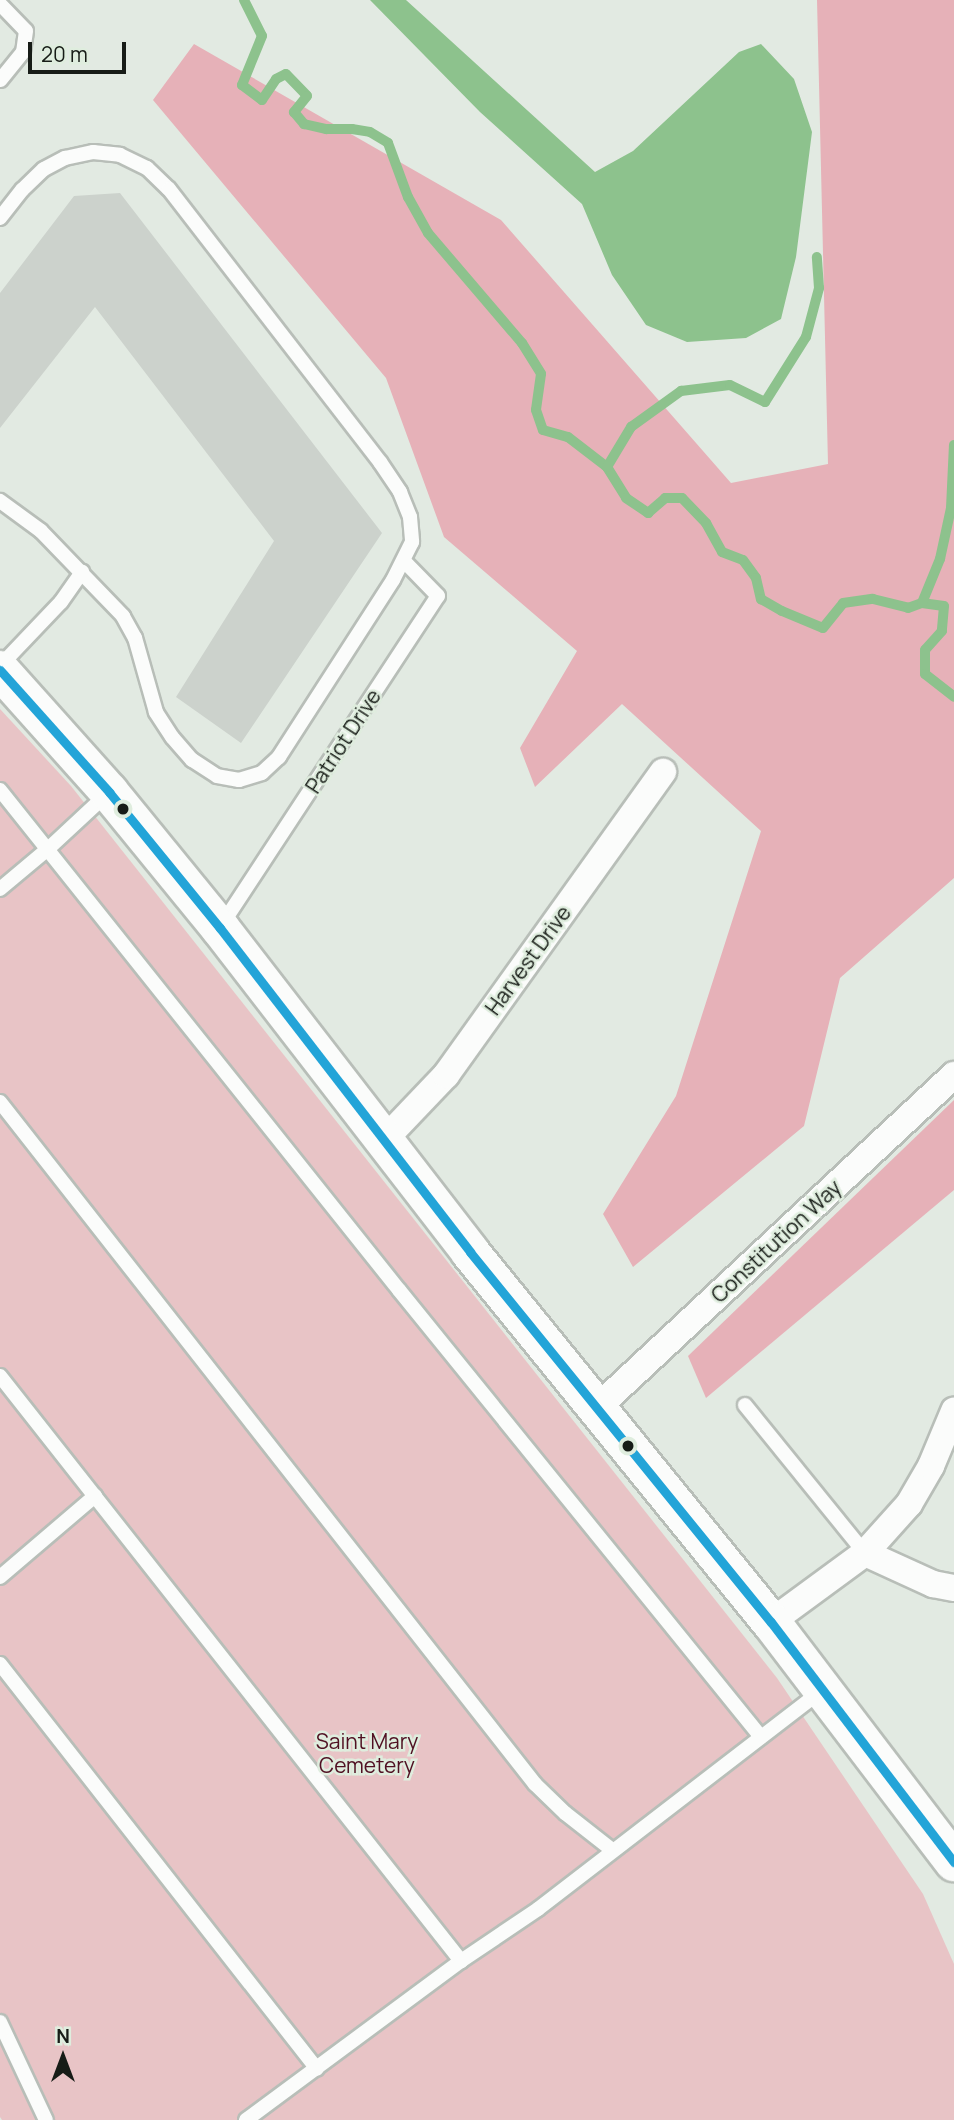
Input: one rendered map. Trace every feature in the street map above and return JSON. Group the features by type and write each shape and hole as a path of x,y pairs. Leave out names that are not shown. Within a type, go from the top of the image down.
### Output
{"main road":[{"path":"0,668 109,792 220,928 470,1251 771,1622 954,1862"}],"street":[{"name":"Harvest Drive","path":"384,1140 446,1075 663,772"},
{"name":"Constitution Way","path":"598,1407 954,1075"},
{"path":"771,1622 865,1553 909,1504 931,1466 954,1411"},
{"path":"865,1553 933,1584 954,1588"}],"lane":[{"path":"0,4 26,31 23,52 0,80"},
{"path":"0,218 22,190 44,169 65,158 93,152 120,155 147,168 177,199 393,482 410,517 412,542 404,561 279,757 262,773 239,780 217,776 192,761 156,712 135,638 123,616 41,531 0,501"},
{"name":"Patriot Drive","path":"220,928 438,596 404,561"},
{"path":"0,668 61,602 82,572"},
{"path":"0,790 49,848 399,1290 761,1737"},
{"path":"0,889 109,792"},
{"path":"0,1102 535,1784 612,1850"},
{"path":"0,1376 461,1961"},
{"path":"745,1405 865,1553"},
{"path":"0,1577 95,1496"},
{"path":"0,1664 317,2069"},
{"path":"246,2120 461,1961 538,1909 822,1690"},
{"path":"0,2022 46,2120"}],"green space":[{"name":"Saint Mary Cemetery","path":"0,709 71,786 777,1678 923,1894 954,1964 954,2120 2,2120"}],"shaded area":[{"path":"370,0 406,0 595,172 633,151 739,52 761,44 794,79 812,132 796,257 781,319 746,338 687,342 646,325 612,275 582,204 480,112"},
{"path":"817,0 954,0 954,878 840,978 804,1126 633,1267 603,1214 676,1096 761,831 622,704 535,787 520,748 577,651 444,537 386,378 153,100 194,44 501,220 731,483 828,464"},
{"path":"954,1100 954,1190 706,1398 688,1356"}],"building":[{"path":"120,193 382,533 241,743 176,697 274,541 95,307 0,428 0,293 74,196"}],"waterway":[{"path":"244,0 262,36 242,85 262,100 276,79 286,74 307,96 294,112 304,124 326,129 370,132 388,143 408,197 428,233 522,343 541,374 536,410 543,430 568,437 607,467 626,498 648,513 665,498 682,498 706,523 722,552 743,560 756,578 761,599 782,611 823,628 843,603 873,599 908,608 922,603 944,606 942,631 925,650 925,674 954,697"},
{"path":"607,467 631,427 681,391 730,385 765,402 806,337 819,288 817,257"},
{"path":"922,603 940,559 951,508 954,445"}],"transit line":[{"path":"0,670 109,792 220,928 470,1252 771,1622 954,1862"}]}
